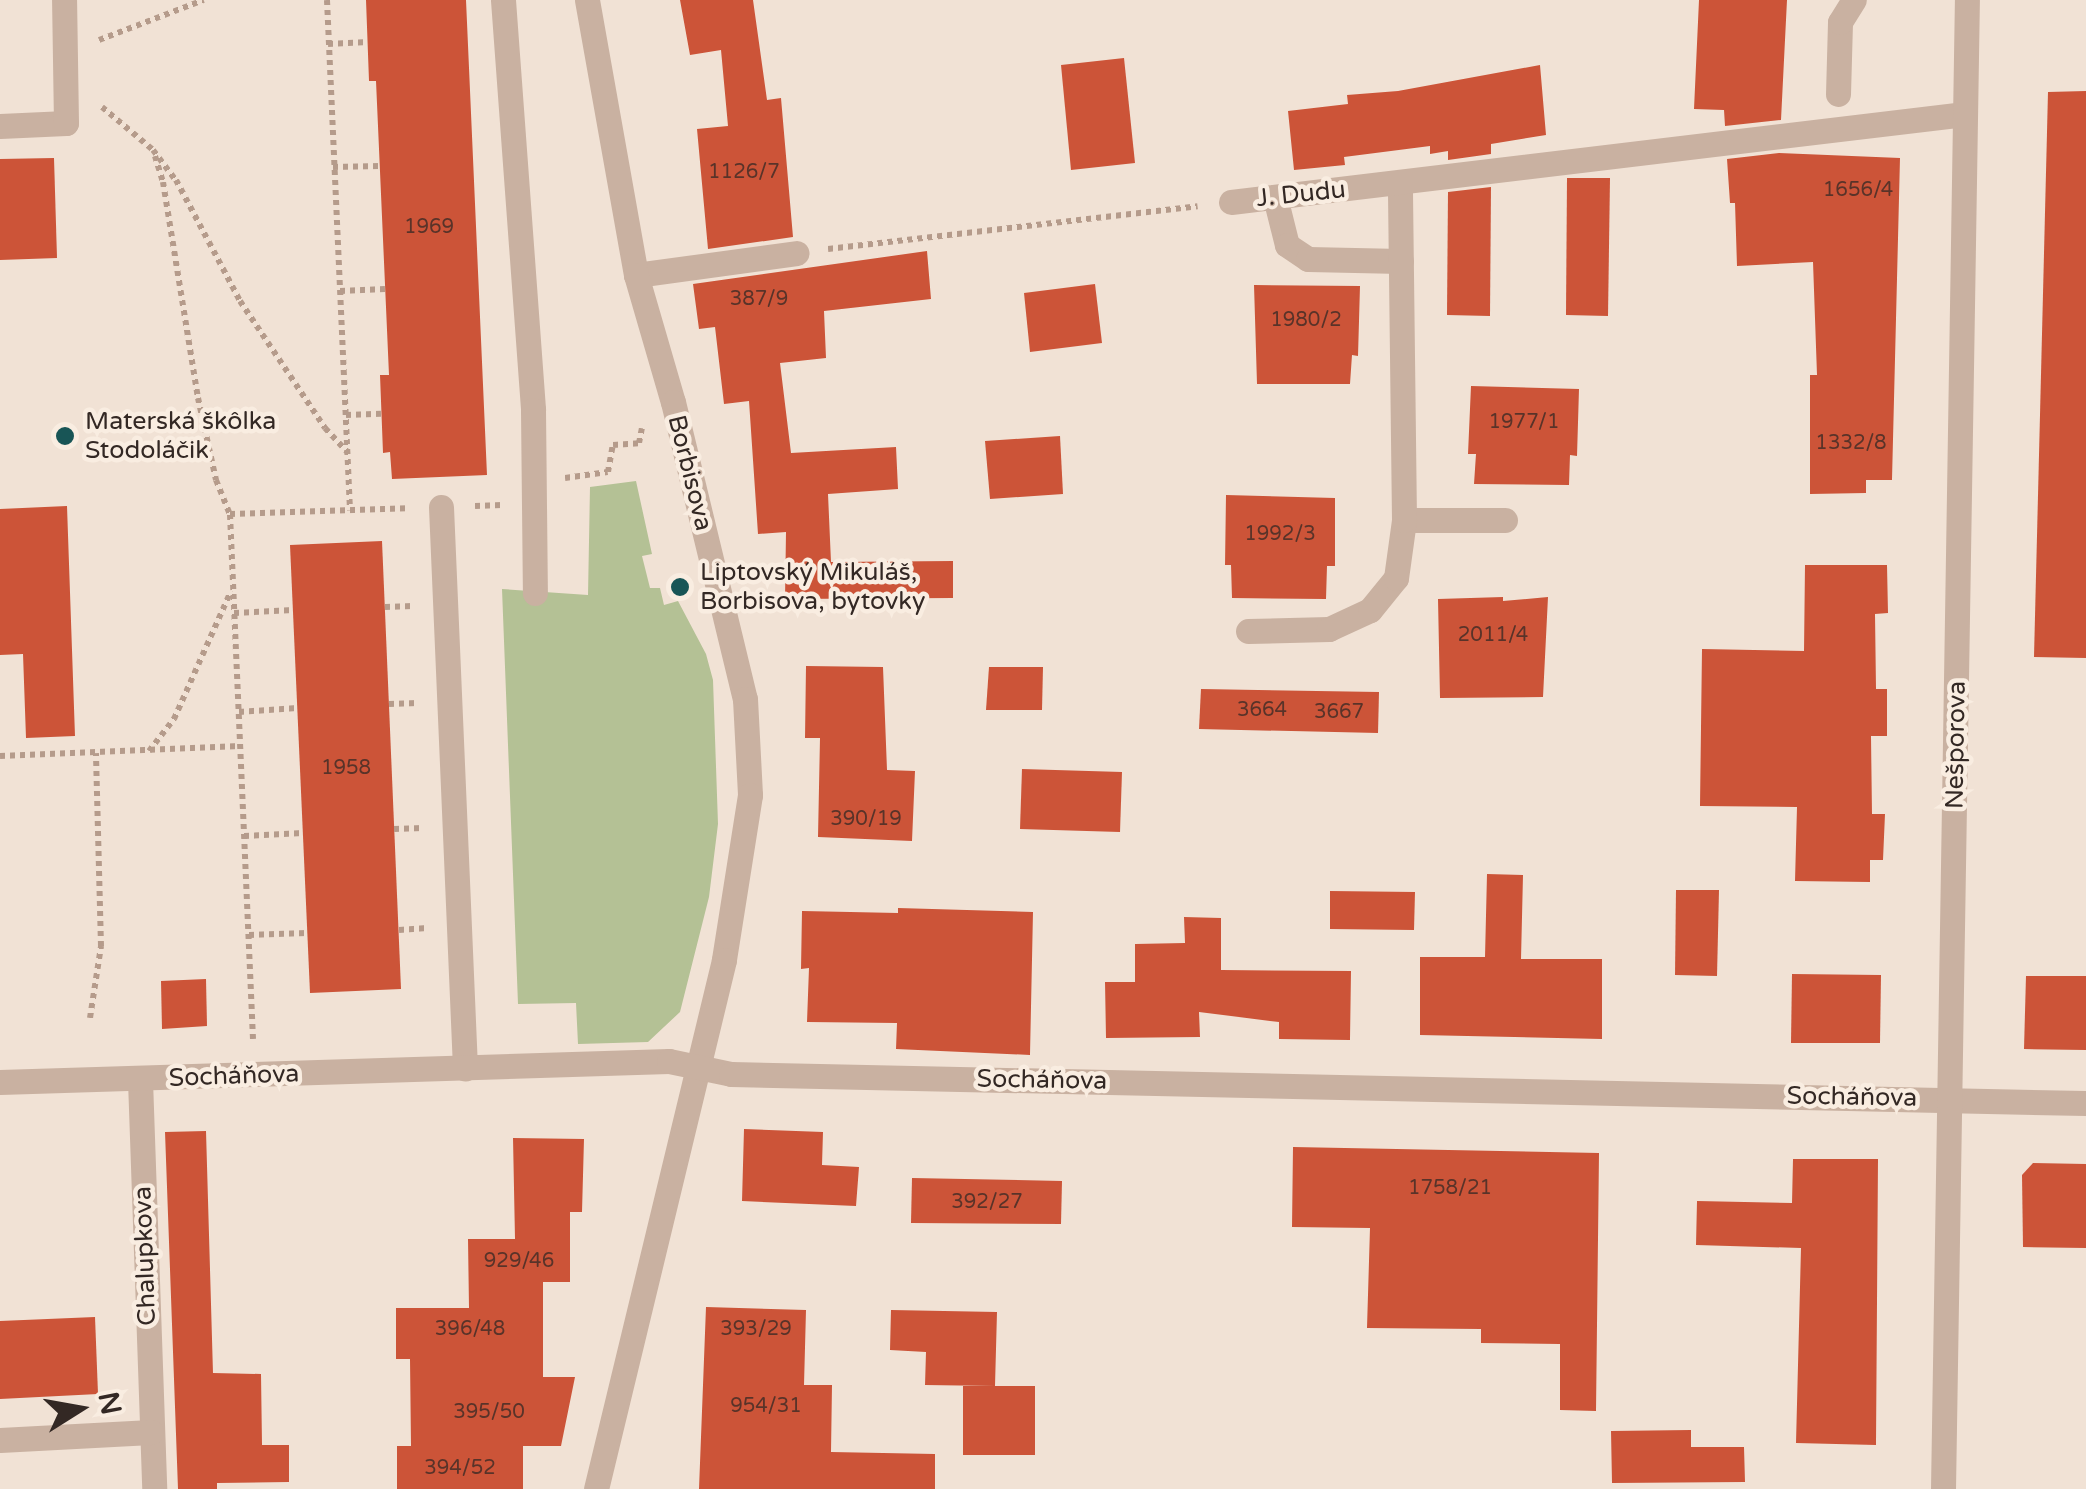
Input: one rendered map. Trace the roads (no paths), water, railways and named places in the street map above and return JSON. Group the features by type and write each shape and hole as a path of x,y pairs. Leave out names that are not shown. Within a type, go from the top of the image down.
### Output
{"street":[{"path":"0,126 66,123 64,0"},
{"path":"502,0 536,480 535,593"},
{"name":"Borbisova","path":"587,0 636,275 672,402 745,699 748,826 724,960 596,1489"},
{"path":"1838,94 1840,22 1854,0"},
{"name":"Nešporova","path":"1944,1489 1966,0"},
{"name":"J. Dudu","path":"1231,202 1965,114"},
{"path":"1248,631 1328,629 1370,610 1396,578 1404,520 1400,183"},
{"path":"1275,198 1286,245 1308,259 1401,260"},
{"path":"636,275 797,252"},
{"path":"441,507 465,1068"},
{"path":"1404,520 1506,520"},
{"name":"Socháňova","path":"0,1082 669,1062 731,1074 2086,1103"},
{"name":"Chalupkova","path":"140,1080 154,1489"},
{"path":"0,1440 150,1432"}],"place":[{"name":"Materská škôlka Stodoláčik","path":"65,436"},
{"name":"Liptovský Mikuláš, Borbisova, bytovky","path":"680,587"}]}
